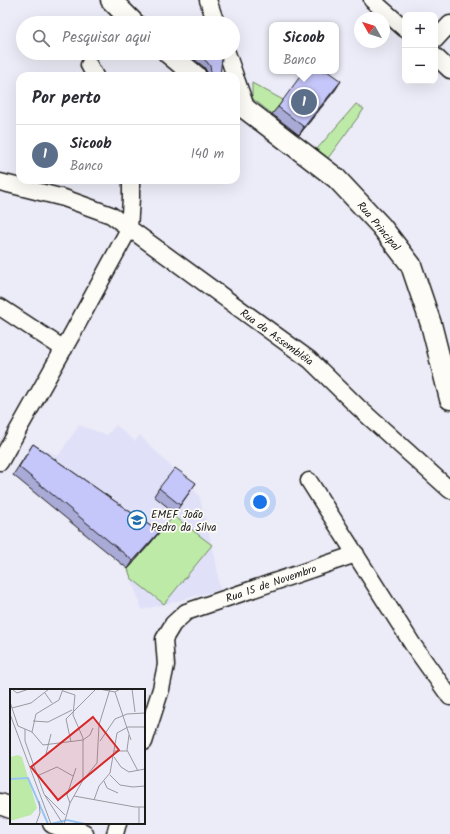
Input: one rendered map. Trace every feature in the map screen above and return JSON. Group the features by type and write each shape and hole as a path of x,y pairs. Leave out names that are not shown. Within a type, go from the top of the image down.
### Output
{"street":[{"path":"110,0 127,16"},
{"path":"208,0 214,16"},
{"path":"372,0 402,26"},
{"path":"438,37 450,24"},
{"path":"438,59 450,70"},
{"path":"177,60 191,72"},
{"path":"229,60 234,72"},
{"name":"Rua Principal","path":"241,106 336,178 381,226 411,265 431,324 450,400"},
{"name":"Rua da Assembléia","path":"0,182 64,198 111,216 310,360 358,407 450,490"},
{"path":"0,462 64,349 129,229 131,184"},
{"path":"0,307 64,349"},
{"path":"309,482 413,645 450,697"},
{"name":"Rua 15 de Novembro","path":"145,739 161,689 166,665 164,639 173,624 186,612 356,554"},
{"path":"0,804 10,808"},
{"path":"56,824 83,834"},
{"path":"114,834 118,824"}],"shaded area":[{"name":"EMEF João Pedro da Silva","path":"79,425 107,435 116,425 135,441 140,435 199,495 216,560 220,590 142,610 128,569 13,475 33,443 58,456"}],"green space":[{"path":"252,83 283,100 272,114 252,98"},
{"path":"356,104 364,109 328,158 317,149"},
{"path":"174,516 212,545 164,604 131,578 128,569"}],"building":[{"path":"205,60 222,60 220,72 211,72 210,66"},
{"path":"302,74 331,74 341,81 304,127 278,107"},
{"path":"33,444 159,532 133,561 19,467"},
{"path":"175,468 196,483 180,505 159,488"}],"place":[{"name":"Sicoob","path":"304,102"},
{"name":"EMEF João Pedro da Silva","path":"137,520"}]}
